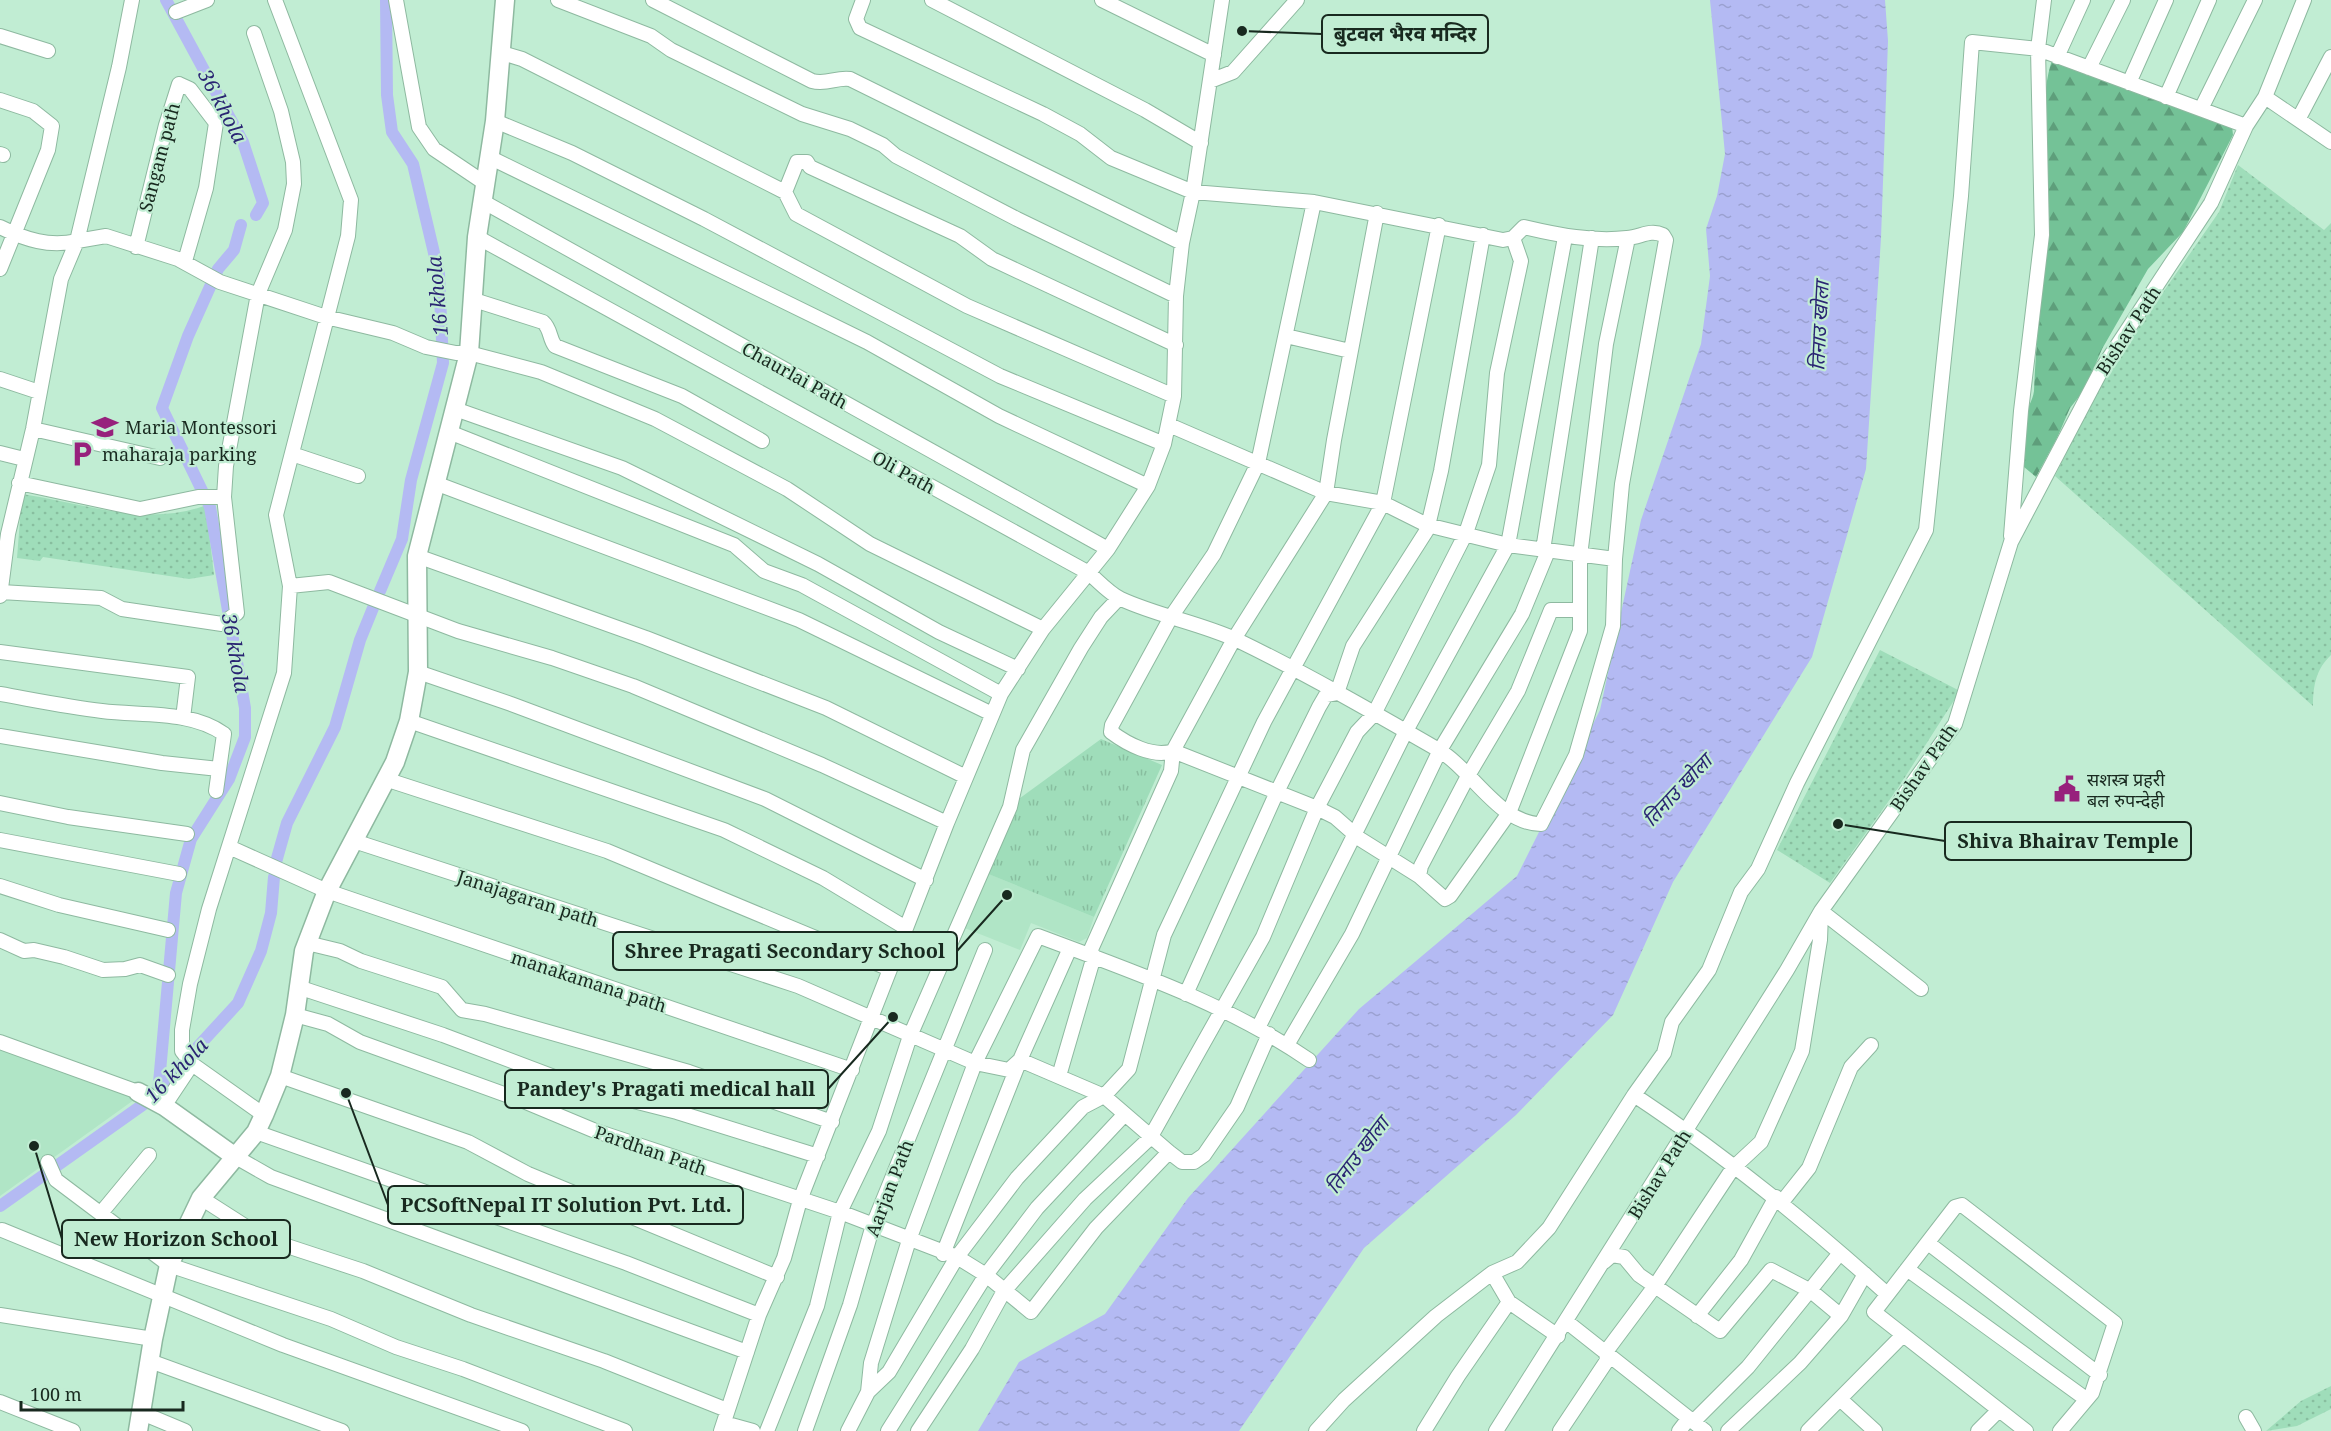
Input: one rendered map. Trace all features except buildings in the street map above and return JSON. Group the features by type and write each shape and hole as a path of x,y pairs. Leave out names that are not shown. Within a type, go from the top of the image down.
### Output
{"street":[{"path":"132,0 119,67 77,242 61,279 33,429 24,459 8,534 1,594 101,598 122,609 222,624 237,613 224,497 226,466 258,294 285,230 294,184 293,162 281,111 254,33"},
{"path":"176,12 207,0"},
{"path":"264,1115 192,1064 182,1051 182,1030 190,984 229,847 284,673 290,586 276,515 348,236 351,200 275,0"},
{"name":"Chaurlai Path","path":"396,0 419,127 434,149 484,192 1107,549"},
{"path":"138,1431 153,1339 169,1265 201,1198 255,1132 264,1115 280,1076 295,1015 307,943 327,891 385,779 409,722 418,672 417,556 454,410 471,299 477,237 491,158 505,0"},
{"path":"558,0 651,36 671,50 802,114 850,129 884,145 896,156 1017,219 1176,296"},
{"path":"653,0 812,81 824,84 840,78 850,79 1182,243"},
{"path":"932,0 1145,110 1201,143"},
{"path":"1102,0 1214,55"},
{"path":"724,1422 759,1315 777,1276 800,1200 947,823 992,714 1001,694 1043,629 1107,549 1148,486 1164,444 1174,396 1176,296 1182,243 1193,192 1222,0"},
{"path":"1210,81 1223,79 1233,72 1297,0"},
{"path":"2011,542 2021,411 2042,236 2038,50 2044,0"},
{"path":"2057,57 2083,0"},
{"path":"2089,68 2123,0"},
{"path":"2129,83 2166,0"},
{"path":"2166,97 2209,0"},
{"path":"2200,109 2255,0"},
{"name":"Bishav Path","path":"1496,1431 1567,1322 1787,970 1821,911 1955,724 2011,542 2103,367 2211,203 2246,126 2265,97 2304,0"},
{"path":"860,1 856,19 860,28 1043,114 1080,134 1111,158 1193,192 1314,202 1439,225 1503,240 1513,238 1524,227 1565,237 1628,238 1655,232 1664,235 1666,240 1622,484 1615,559 1613,626 1576,755 1541,824 1509,813"},
{"path":"0,36 48,51"},
{"path":"1316,1431 1344,1400 1436,1316 1492,1273 1517,1262 1549,1228 1634,1095 1664,1053 1672,1022 1709,970 1741,891 1758,870 1797,783 1926,530 1961,196 1972,42 2038,50 2246,126"},
{"path":"502,53 522,59 785,192 796,214 967,306 1174,396"},
{"path":"2299,118 2331,57"},
{"name":"Sangam path","path":"136,247 165,125 179,84 190,89 216,123 206,188 185,261"},
{"path":"2265,97 2299,118 2331,142"},
{"path":"0,100 33,111 52,126 48,150 0,269"},
{"path":"495,122 572,153 704,219 1000,376 1164,444"},
{"path":"491,158 867,342 999,416 1148,486"},
{"path":"785,192 797,162 807,162 810,167 960,236 992,259 1176,345"},
{"path":"1314,202 1258,463 1214,554 1172,616 1112,724 1112,732 1122,740 1144,749 1164,754 1173,751 1335,817 1389,858 1419,876 1445,899 1450,896 1509,813 1580,631 1580,556 1606,344 1628,238"},
{"path":"1059,1076 1092,955 1171,771 1173,751 1234,639 1326,493 1350,351 1377,213"},
{"path":"950,1256 1017,1178 1083,1107 1104,1096 1128,1069 1151,976 1164,935 1264,722 1295,669 1383,503 1439,225"},
{"path":"0,227 58,246 106,236 185,261 215,279 327,317 393,333 426,347 541,372 655,419 787,489 870,544 1043,629"},
{"path":"1186,994 1276,794 1326,695 1337,693 1353,646 1427,525 1441,471 1483,235"},
{"name":"Oli Path","path":"477,237 1089,573 1119,598 1234,639 1295,669 1440,750 1469,774 1493,802 1509,813"},
{"path":"1020,1060 1104,1096 1150,1138 1182,1162 1194,1162 1204,1155 1237,1107 1264,1031 1355,833 1406,731 1508,545 1565,237"},
{"path":"918,1431 972,1350 1004,1291 1085,1199 1150,1138 1263,937 1317,808 1357,732 1374,714 1466,533 1489,465 1497,373 1521,261 1513,238"},
{"path":"1287,1045 1352,934 1440,750 1522,614 1545,550 1592,238"},
{"path":"471,299 543,322 549,327 551,340 555,346 682,396 762,441"},
{"path":"1286,336 1350,351"},
{"path":"0,379 39,392"},
{"path":"454,410 622,468 808,559 939,632 1018,669"},
{"path":"1169,425 1326,493 1383,503 1427,525 1508,545 1615,559"},
{"path":"33,429 160,458"},
{"path":"449,432 734,545 764,571 802,585 1001,694"},
{"path":"0,453 24,459"},
{"path":"292,454 358,476"},
{"path":"19,483 140,509 198,497 224,497"},
{"path":"435,483 799,620 992,714"},
{"path":"417,556 646,638 826,708 966,777"},
{"path":"290,586 328,582 458,631 552,658 633,686 822,765 947,823"},
{"path":"767,1431 817,1306 840,1212 879,1131 910,1036 1010,807 1023,750 1081,648 1101,617 1119,598"},
{"path":"1419,876 1421,866 1469,774 1518,691 1551,610 1580,610"},
{"path":"0,652 188,677 183,718"},
{"path":"418,672 511,704 765,799 926,880"},
{"path":"0,694 101,711 183,718 211,725 224,734 216,791"},
{"path":"409,722 724,830 824,878 906,928"},
{"path":"0,736 162,763 219,769"},
{"path":"385,779 607,851 890,969"},
{"path":"0,803 68,817 187,834"},
{"path":"0,840 179,874"},
{"name":"Janajagaran path","path":"354,841 798,986 975,1063 1009,1070 1020,1060"},
{"name":"manakamana path","path":"229,847 327,891 852,1070"},
{"path":"0,886 58,905 168,930"},
{"path":"1821,911 1921,989"},
{"path":"1560,1431 1607,1355 1734,1168 1761,1142 1802,1051 1820,940 1821,911"},
{"path":"868,1392 871,1363 909,1240 975,1063 1038,936 1151,976 1264,1031 1309,1060"},
{"path":"0,940 24,951 34,950 64,957 103,970 125,969 140,965 168,975"},
{"path":"307,943 340,951 361,961 442,987 462,1010 485,1014 689,1072 832,1122"},
{"path":"848,1431 868,1392 889,1372 950,1256 1020,1060 1070,948"},
{"name":"Aarjan Path","path":"805,1431 850,1305 873,1225 985,950"},
{"path":"298,987 443,1035 586,1089 677,1112 818,1156"},
{"name":"Pardhan Path","path":"295,1015 328,1024 360,1042 526,1102 593,1130 840,1212 950,1256 986,1275 1031,1312 1096,1228 1169,1152"},
{"path":"0,1042 138,1092 161,1104 234,1156 271,1177 747,1352"},
{"path":"1697,1316 1741,1260 1779,1200 1809,1168 1851,1067 1871,1045"},
{"path":"161,1104 192,1064"},
{"path":"280,1076 468,1142 528,1174 777,1276"},
{"path":"1634,1095 1686,1130 1779,1200 1887,1294"},
{"path":"888,1431 986,1275 1037,1208 1125,1115"},
{"path":"255,1132 626,1263 759,1315"},
{"path":"101,1214 149,1155"},
{"path":"48,1162 56,1180 169,1265 331,1319 396,1347 463,1369 625,1431"},
{"path":"201,1198 251,1230 290,1247 363,1271 471,1315 604,1361 724,1422 753,1431"},
{"path":"2026,1431 1874,1311 1955,1207 1962,1206 2115,1323 2100,1375 2086,1399 2060,1431"},
{"path":"2,1230 283,1345 522,1431"},
{"path":"1928,1243 2100,1375"},
{"path":"1678,1431 1748,1367 1840,1252"},
{"path":"1604,1262 1612,1255 1624,1257 1640,1275 1720,1330 1771,1270 1811,1290 1841,1316"},
{"path":"1907,1269 2086,1399"},
{"path":"1492,1273 1509,1302 1558,1336"},
{"path":"1728,1431 1800,1363 1841,1316 1865,1274"},
{"path":"1424,1431 1458,1376 1509,1302"},
{"path":"0,1315 153,1339"},
{"path":"1567,1322 1705,1431"},
{"path":"1808,1431 1903,1335"},
{"path":"150,1361 342,1431"},
{"path":"1840,1399 1871,1430"},
{"path":"0,1402 73,1431"},
{"path":"1978,1431 1999,1410"},
{"path":"142,1413 185,1431"},
{"path":"2246,1417 2254,1431"}],"shaded area":[{"path":"984,872 1094,917 1087,938 1079,942 1031,923 1020,950 962,927"},
{"path":"0,1046 138,1097 0,1196"}],"green space":[{"path":"2052,60 2232,126 2233,135 2183,232 2148,269 2102,349 2085,389 2070,408 2036,477 2024,467 2024,429 2025,417 2034,391 2046,244 2048,203 2044,119 2047,79"},
{"path":"2238,165 2324,230 2331,223 2331,655 2316,678 2313,706 2055,476 2104,377 2219,212"},
{"path":"22,494 136,514 181,512 204,506 214,575 189,579 43,557 40,561 17,558"},
{"path":"1880,650 1960,691 1898,788 1830,883 1777,850"},
{"path":"1101,739 1162,765 1094,917 986,873 1016,801"},
{"path":"2331,1386 2331,1409 2297,1426 2266,1431 2301,1401"}],"water":[{"name":"तिनाउ खोला","path":"1710,0 1885,0 1888,41 1881,238 1866,469 1812,657 1673,882 1613,1015 1516,1115 1364,1248 1239,1431 978,1431 1019,1362 1105,1314 1188,1198 1359,1009 1517,876 1600,710 1641,520 1701,344 1710,276 1706,229 1717,196 1725,154"}],"waterway":[{"name":"36 khola","path":"166,0 243,142 263,203 256,215"},
{"name":"16 khola","path":"380,591 402,539 411,480 443,363 439,274 413,164 392,132 387,95 386,0"},
{"name":"36 khola","path":"158,1094 176,893 191,839 229,779 245,737 245,708 210,507 162,408 188,336 218,269 234,250 241,225"},
{"name":"16 khola","path":"276,862 287,823 335,727 360,640 373,608"},
{"name":"16 khola","path":"0,1206 158,1094 238,1003 261,951 271,913 274,877"}],"place":[{"name":"बुटवल भैरव मन्दिर","path":"1242,31"},
{"name":"Maria Montessori","path":"105,427"},
{"name":"maharaja parking","path":"82,454"},
{"name":"सशस्त्र प्रहरी बल रुपन्देही","path":"2067,789"},
{"name":"Shiva Bhairav Temple","path":"1838,824"},
{"name":"Shree Pragati Secondary School","path":"1007,895"},
{"name":"Pandey's Pragati medical hall","path":"893,1017"},
{"name":"PCSoftNepal IT Solution Pvt. Ltd.","path":"346,1093"},
{"name":"New Horizon School","path":"34,1146"}]}
